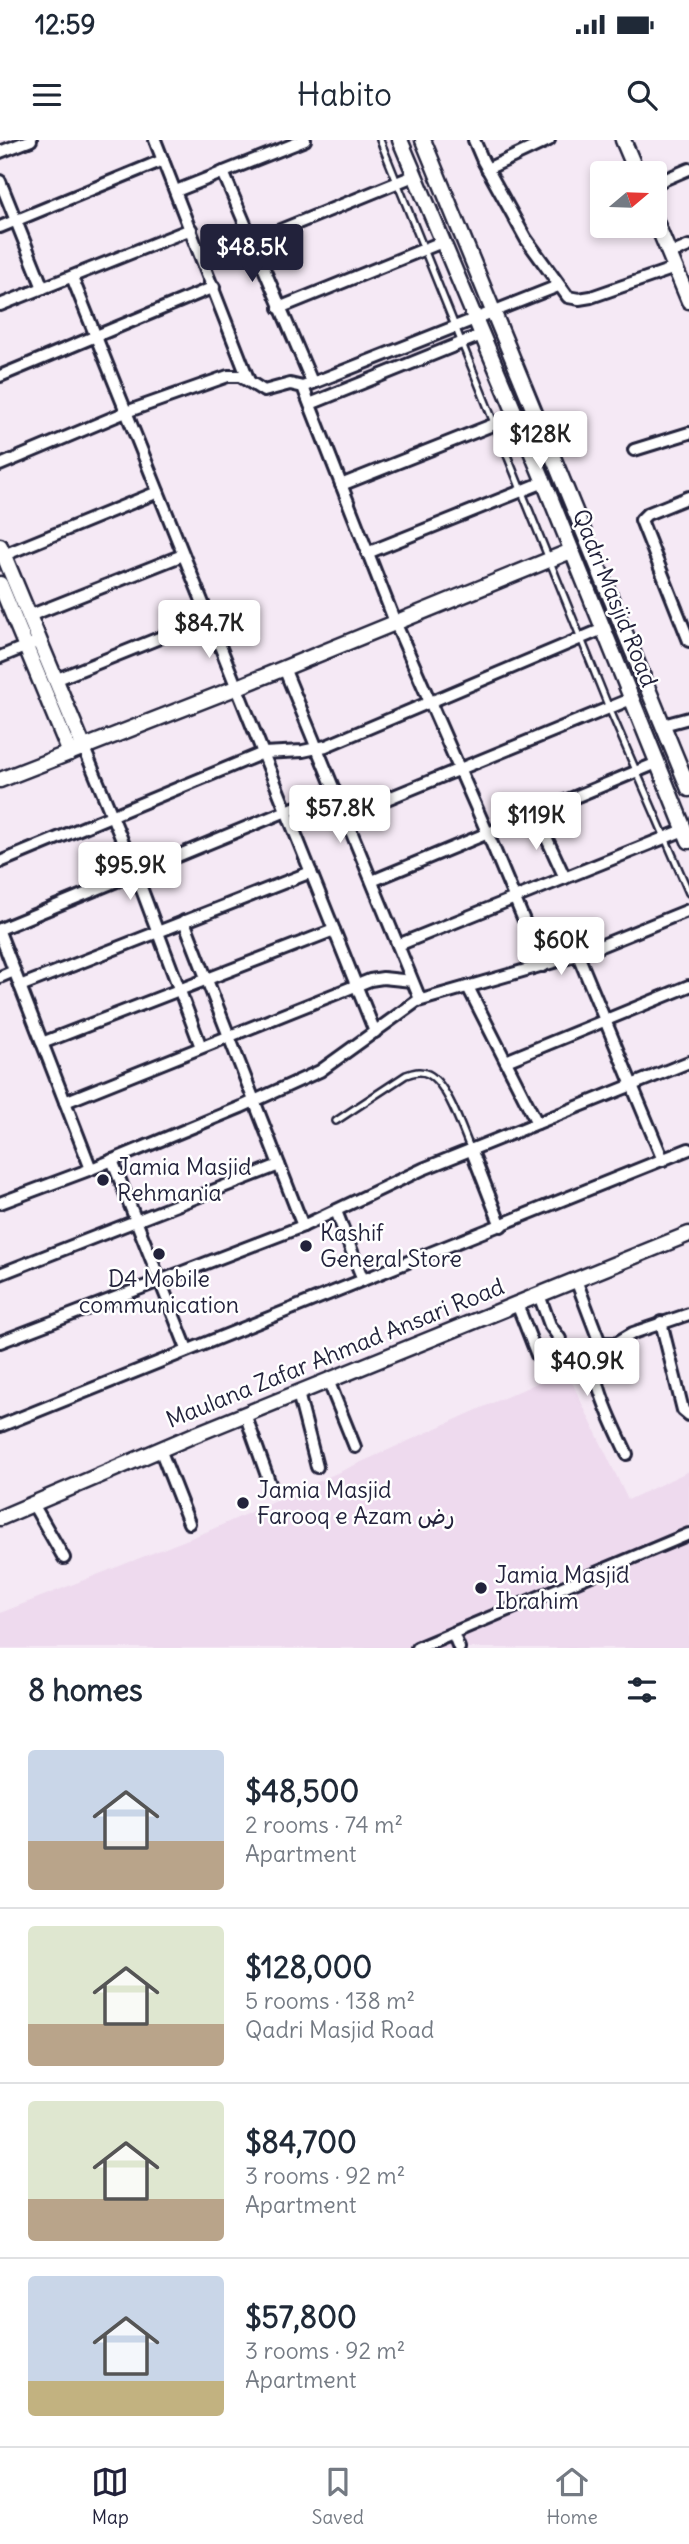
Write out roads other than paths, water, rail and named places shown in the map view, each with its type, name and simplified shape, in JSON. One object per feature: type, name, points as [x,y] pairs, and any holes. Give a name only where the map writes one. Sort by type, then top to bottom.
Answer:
[{"type":"street","points":[[0,152],[31,140]]},
{"type":"street","points":[[155,140],[249,381]]},
{"type":"street","points":[[176,191],[305,140]]},
{"type":"street","name":"Qadri Masjid Road","points":[[400,140],[544,482],[687,836]]},
{"type":"street","name":"Qadri Masjid Road","points":[[424,140],[689,789]]},
{"type":"street","points":[[474,140],[526,239],[558,286],[568,296],[579,299],[673,261],[689,246]]},
{"type":"street","points":[[487,169],[550,140]]},
{"type":"street","points":[[623,140],[632,161]]},
{"type":"street","points":[[0,227],[163,160]]},
{"type":"street","points":[[667,178],[689,169]]},
{"type":"street","points":[[223,172],[279,308],[307,385],[310,404],[395,622],[542,966]]},
{"type":"street","points":[[251,242],[416,175]]},
{"type":"street","points":[[0,181],[43,288]]},
{"type":"street","points":[[0,305],[191,229]]},
{"type":"street","points":[[663,238],[689,301]]},
{"type":"street","points":[[279,308],[442,242]]},
{"type":"street","points":[[72,276],[375,1032]]},
{"type":"street","points":[[0,465],[126,412],[228,376],[240,376],[264,391],[290,384],[307,385],[558,286]]},
{"type":"street","points":[[0,376],[214,287]]},
{"type":"street","points":[[310,404],[481,335]]},
{"type":"street","points":[[341,485],[515,415]]},
{"type":"street","points":[[634,450],[689,433]]},
{"type":"street","points":[[368,553],[544,482]]},
{"type":"street","points":[[158,492],[2,550],[29,616],[32,643],[77,751],[112,817],[136,874],[201,1047]]},
{"type":"street","points":[[689,497],[646,514],[641,520],[689,641]]},
{"type":"street","points":[[0,780],[238,687],[571,551]]},
{"type":"street","points":[[29,616],[183,555]]},
{"type":"street","points":[[0,584],[55,680],[77,751]]},
{"type":"street","points":[[55,680],[209,618]]},
{"type":"street","points":[[0,862],[263,753],[317,748],[603,629]]},
{"type":"street","points":[[0,657],[32,643]]},
{"type":"street","points":[[284,668],[420,999],[418,1001]]},
{"type":"street","points":[[345,816],[631,699]]},
{"type":"street","points":[[663,725],[689,718]]},
{"type":"street","points":[[372,881],[657,763]]},
{"type":"street","points":[[91,1169],[0,931],[335,790]]},
{"type":"street","points":[[535,813],[565,878]]},
{"type":"street","points":[[398,945],[665,838],[687,836]]},
{"type":"street","points":[[20,986],[311,872]]},
{"type":"street","points":[[0,1203],[91,1169],[320,1071],[418,1001],[578,955],[689,910]]},
{"type":"street","points":[[184,922],[303,1226]]},
{"type":"street","points":[[42,1043],[334,930]]},
{"type":"street","points":[[578,955],[663,1160]]},
{"type":"street","points":[[0,977],[14,971]]},
{"type":"street","points":[[65,1102],[356,986],[383,978],[412,981]]},
{"type":"street","points":[[506,1060],[689,986]]},
{"type":"street","points":[[468,987],[537,1123]]},
{"type":"street","points":[[0,1342],[303,1226],[422,1168],[689,1062]]},
{"type":"street","points":[[471,1149],[501,1226]]},
{"type":"street","points":[[1,1421],[501,1226],[689,1149]]},
{"type":"street","points":[[112,1160],[187,1349]]},
{"type":"street","points":[[0,1274],[279,1165]]},
{"type":"street","points":[[336,1211],[363,1280]]},
{"type":"street","name":"Maulana Zafar Ahmad Ansari Road","points":[[0,1518],[245,1414],[689,1234]]},
{"type":"street","points":[[576,1280],[600,1343]]},
{"type":"street","points":[[538,1295],[550,1325],[560,1339]]},
{"type":"street","points":[[517,1304],[537,1355]]},
{"type":"street","points":[[600,1343],[616,1343],[661,1322],[689,1314]]},
{"type":"street","points":[[661,1322],[684,1410],[689,1415]]},
{"type":"street","points":[[600,1343],[595,1350],[594,1368],[627,1454]]},
{"type":"street","points":[[328,1380],[355,1447]]},
{"type":"street","points":[[298,1393],[317,1468]]},
{"type":"street","points":[[245,1414],[271,1487]]},
{"type":"street","points":[[160,1450],[189,1523]]},
{"type":"street","points":[[33,1504],[64,1558]]},
{"type":"street","points":[[417,1648],[689,1534]]},
{"type":"street","points":[[453,1633],[459,1648]]},
{"type":"lane","points":[[380,140],[609,708],[689,893]]},
{"type":"lane","points":[[336,1121],[406,1075],[426,1073],[445,1094],[471,1149]]},
{"type":"place","name":"Jamia Masjid Rehmania","points":[[103,1180]]},
{"type":"place","name":"Kashif General Store","points":[[306,1246]]},
{"type":"place","name":"D4 Mobile communication","points":[[159,1254]]},
{"type":"place","name":"Jamia Masjid Farooq e Azam رض","points":[[243,1503]]},
{"type":"place","name":"Jamia Masjid Ibrahim","points":[[481,1588]]}]
